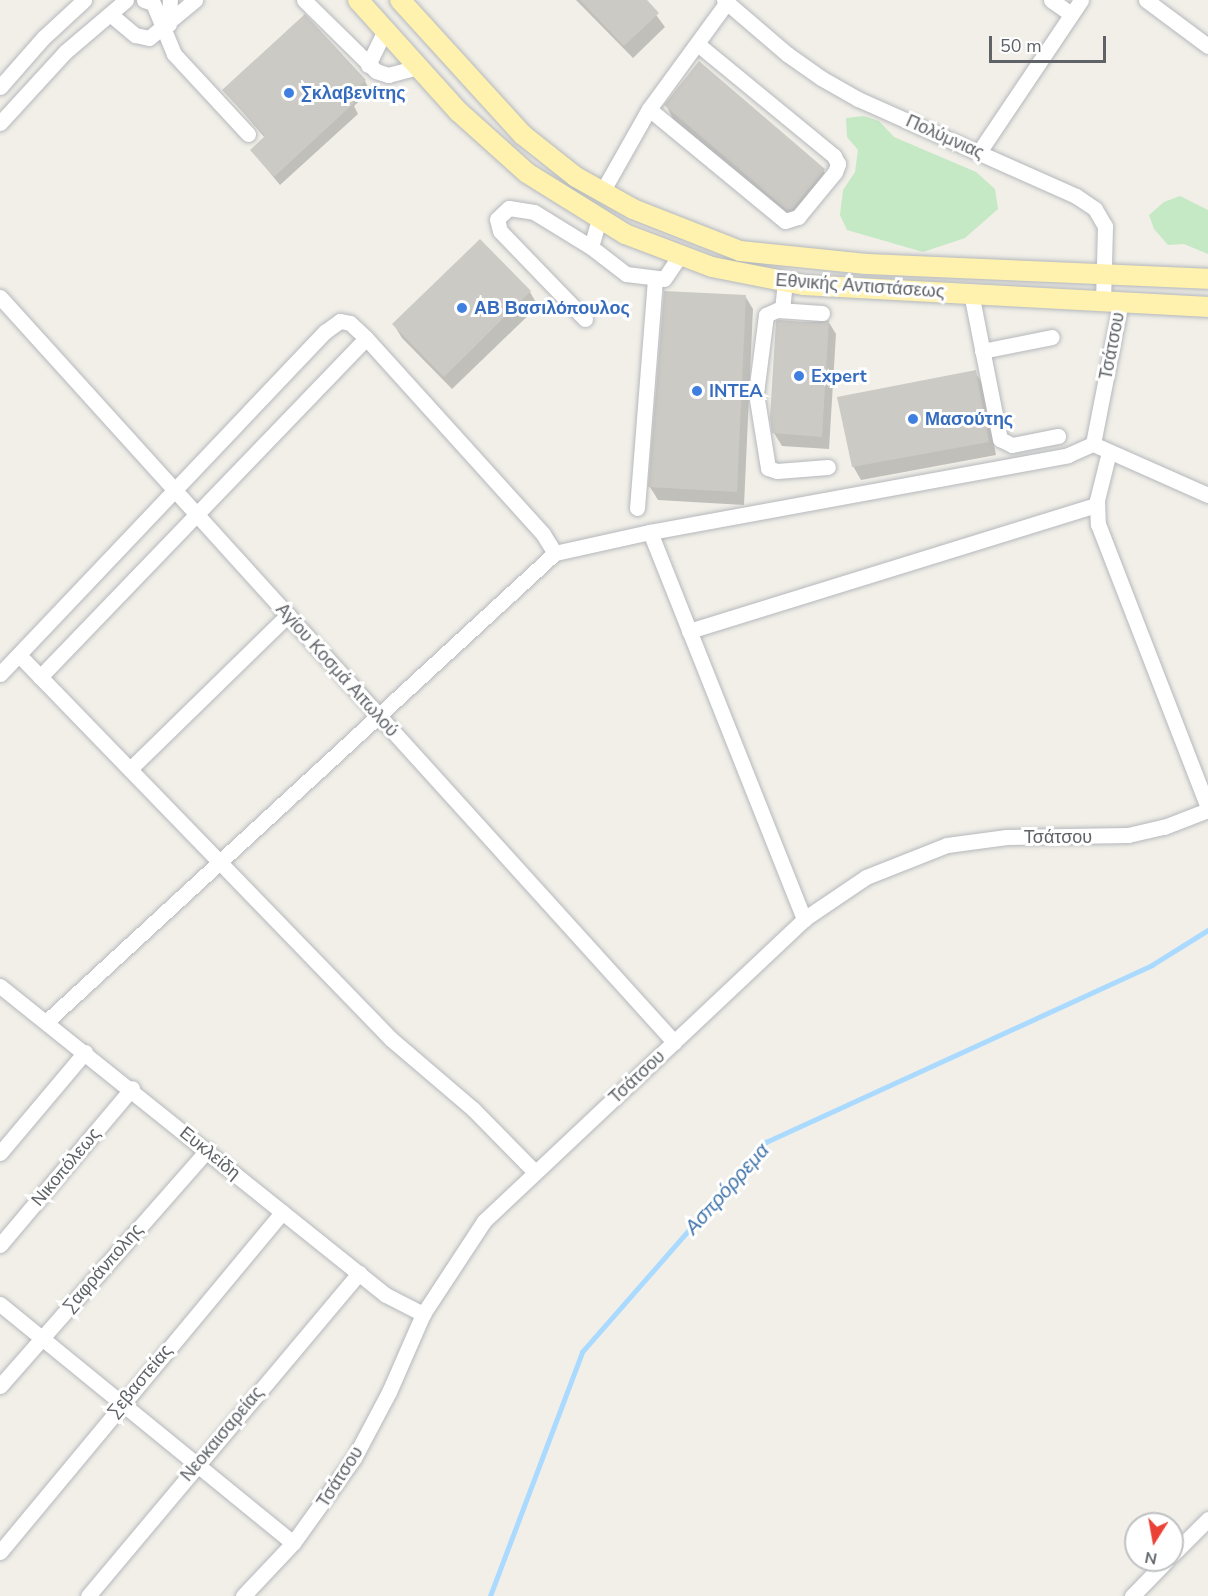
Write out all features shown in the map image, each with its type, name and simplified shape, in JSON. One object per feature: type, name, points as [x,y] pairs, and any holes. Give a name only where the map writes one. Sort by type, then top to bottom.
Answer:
[{"type":"main road","name":"Εθνικής Αντιστάσεως","points":[[358,0],[459,112],[527,173],[599,219],[712,267],[785,282],[1208,307]]},
{"type":"main road","name":"Εθνικής Αντιστάσεως","points":[[400,0],[523,135],[576,177],[687,233],[740,251],[866,264],[1208,279]]},
{"type":"street","points":[[0,87],[43,38],[84,0]]},
{"type":"street","points":[[0,123],[65,52],[126,0]]},
{"type":"street","points":[[144,0],[153,3],[166,26],[174,54],[248,134]]},
{"type":"street","points":[[166,26],[170,0]]},
{"type":"street","points":[[110,14],[139,38],[152,38],[195,0]]},
{"type":"street","points":[[304,0],[368,65],[388,75],[418,67]]},
{"type":"street","points":[[1051,0],[1071,14]]},
{"type":"street","points":[[979,152],[1081,0]]},
{"type":"street","points":[[1146,0],[1208,46]]},
{"type":"street","points":[[602,192],[649,109],[699,45],[725,1]]},
{"type":"street","name":"Πολύμνιας","points":[[725,1],[787,54],[821,78],[858,99],[979,152],[1095,209],[1105,226],[1104,274],[1112,300]]},
{"type":"street","points":[[368,65],[385,30]]},
{"type":"street","points":[[649,109],[785,221],[798,217],[835,172],[838,164],[834,156],[699,45]]},
{"type":"street","points":[[585,319],[500,231],[497,219],[509,208],[534,212],[591,247],[626,274],[655,280],[667,277],[680,255]]},
{"type":"street","points":[[591,247],[599,219]]},
{"type":"street","points":[[637,508],[655,280]]},
{"type":"street","points":[[782,310],[785,282]]},
{"type":"street","points":[[971,293],[1000,439],[1012,445],[1058,436]]},
{"type":"street","name":"Αγίου Κοσμά Αιτωλού","points":[[0,297],[674,1042]]},
{"type":"street","name":"Τσάτσου","points":[[1093,444],[1112,300]]},
{"type":"street","points":[[822,313],[782,310],[769,312],[764,319],[756,393],[765,464],[777,471],[828,467]]},
{"type":"street","points":[[0,674],[335,323],[350,323],[366,338],[543,534],[555,553]]},
{"type":"street","points":[[982,351],[1052,337]]},
{"type":"street","points":[[40,677],[366,338]]},
{"type":"street","points":[[46,1022],[377,714],[555,553],[650,532],[1068,455],[1093,444],[1208,495]]},
{"type":"street","points":[[1109,452],[1097,505],[1103,538],[1208,809]]},
{"type":"street","points":[[689,631],[1097,505]]},
{"type":"street","points":[[650,532],[804,919]]},
{"type":"street","points":[[130,769],[288,615]]},
{"type":"street","points":[[19,655],[392,1039],[473,1109],[535,1172]]},
{"type":"street","name":"Τσάτσου","points":[[243,1596],[293,1543],[354,1458],[389,1392],[423,1314],[484,1221],[804,919],[866,877],[947,845],[1006,837],[1128,835],[1164,827],[1208,809]]},
{"type":"street","name":"Ευκλείδη","points":[[0,986],[132,1088],[359,1273],[403,1306],[423,1314]]},
{"type":"street","points":[[0,1153],[85,1052]]},
{"type":"street","name":"Νικοπόλεως","points":[[0,1245],[132,1088]]},
{"type":"street","name":"Σαφράνπολης","points":[[0,1386],[207,1150]]},
{"type":"street","name":"Σεβαστείας","points":[[0,1552],[120,1403],[282,1212]]},
{"type":"street","name":"Νεοκαισαρείας","points":[[88,1596],[196,1464],[359,1273]]},
{"type":"street","points":[[0,1304],[293,1543]]},
{"type":"street","points":[[1184,1543],[1208,1519]]},
{"type":"street","points":[[1132,1596],[1155,1572]]},
{"type":"green space","points":[[864,116],[879,121],[894,137],[976,172],[995,189],[998,209],[965,238],[923,252],[847,230],[840,215],[843,190],[855,172],[858,150],[847,137],[846,118]]},
{"type":"green space","points":[[1180,196],[1208,210],[1208,254],[1184,244],[1168,245],[1154,229],[1149,215],[1164,202]]},
{"type":"building","points":[[580,0],[647,0],[659,13],[624,46]]},
{"type":"building","name":"Σκλαβενίτης","points":[[305,14],[366,80],[348,97],[354,103],[274,177],[250,150],[265,136],[222,90]]},
{"type":"building","points":[[699,61],[825,169],[792,209],[787,210],[664,105]]},
{"type":"building","name":"ΑΒ Βασιλόπουλος","points":[[480,239],[531,291],[444,377],[392,324]]},
{"type":"building","name":"INTEA","points":[[664,291],[746,295],[737,492],[648,487]]},
{"type":"building","name":"Expert","points":[[829,320],[822,437],[772,433],[770,417],[776,321],[821,323]]},
{"type":"building","name":"Μασούτης","points":[[976,370],[989,442],[852,467],[837,397]]},
{"type":"waterway","name":"Ασπρόρρεμα","points":[[490,1596],[582,1352],[766,1142],[1152,965],[1208,930]]},
{"type":"place","name":"Σκλαβενίτης","points":[[289,93]]},
{"type":"place","name":"ΑΒ Βασιλόπουλος","points":[[462,308]]},
{"type":"place","name":"Expert","points":[[799,376]]},
{"type":"place","name":"INTEA","points":[[697,391]]},
{"type":"place","name":"Μασούτης","points":[[913,419]]}]
